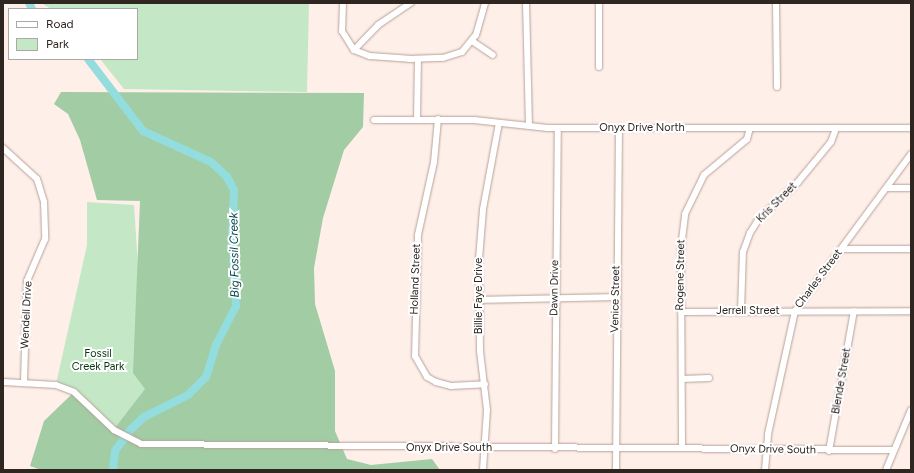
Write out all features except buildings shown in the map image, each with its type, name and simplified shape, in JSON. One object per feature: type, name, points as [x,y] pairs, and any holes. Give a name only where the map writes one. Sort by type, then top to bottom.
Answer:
[{"type":"street","points":[[343,3],[342,31],[354,50],[370,56],[418,59],[449,57],[462,52],[472,41],[482,20],[485,3]]},
{"type":"street","points":[[354,50],[378,25],[411,3]]},
{"type":"street","points":[[526,3],[529,126]]},
{"type":"street","points":[[599,3],[599,67]]},
{"type":"street","points":[[776,3],[776,87]]},
{"type":"street","points":[[472,41],[493,56]]},
{"type":"street","points":[[417,120],[418,59]]},
{"type":"street","name":"Onyx Drive North","points":[[374,120],[438,119],[558,128],[911,128]]},
{"type":"street","name":"Holland Street","points":[[438,119],[434,162],[418,235],[416,356],[427,377],[436,382],[451,386],[485,384]]},
{"type":"street","name":"Billie Faye Drive","points":[[483,470],[483,448],[487,410],[478,300],[483,209],[499,123]]},
{"type":"street","name":"Dawn Drive","points":[[555,449],[555,296],[558,128]]},
{"type":"street","name":"Venice Street","points":[[616,470],[616,297],[619,128]]},
{"type":"street","name":"Rogene Street","points":[[682,448],[682,234],[689,204],[704,175],[743,143],[750,128]]},
{"type":"street","name":"Kris Street","points":[[741,311],[743,252],[750,233],[758,220],[798,182],[831,142],[836,128]]},
{"type":"street","name":"Wendell Drive","points":[[3,148],[37,179],[44,202],[45,239],[27,281],[24,383]]},
{"type":"street","name":"Charles Street","points":[[765,470],[765,449],[795,311],[911,154]]},
{"type":"street","points":[[887,188],[911,188]]},
{"type":"street","points":[[842,249],[911,249]]},
{"type":"street","points":[[478,300],[555,296],[616,297]]},
{"type":"street","name":"Blende Street","points":[[830,451],[854,311]]},
{"type":"street","name":"Jerrell Street","points":[[681,312],[911,311]]},
{"type":"street","points":[[682,379],[709,378]]},
{"type":"street","name":"Onyx Drive South","points":[[3,382],[56,385],[74,392],[114,430],[141,444],[555,449],[616,447],[830,451],[893,450]]},
{"type":"street","points":[[886,470],[893,450],[911,410]]},
{"type":"green space","points":[[41,3],[309,3],[307,92],[124,89],[101,60],[138,60],[138,8],[49,8]]},
{"type":"green space","points":[[61,92],[364,93],[363,127],[344,150],[323,218],[314,268],[315,304],[335,371],[335,431],[347,459],[371,465],[432,459],[440,470],[41,470],[30,466],[44,421],[74,392],[114,429],[145,389],[133,373],[140,201],[97,200],[80,140],[68,114],[54,104]]},
{"type":"green space","name":"Fossil Creek Park","points":[[87,202],[134,205],[146,389],[114,429],[95,409],[56,384],[87,245]]},
{"type":"waterway","name":"Big Fossil Creek","points":[[29,3],[32,8]]},
{"type":"waterway","name":"Big Fossil Creek","points":[[89,60],[143,131],[211,162],[227,177],[234,190],[232,236],[236,306],[216,345],[206,377],[188,395],[144,417],[131,429],[115,451],[113,470]]}]
